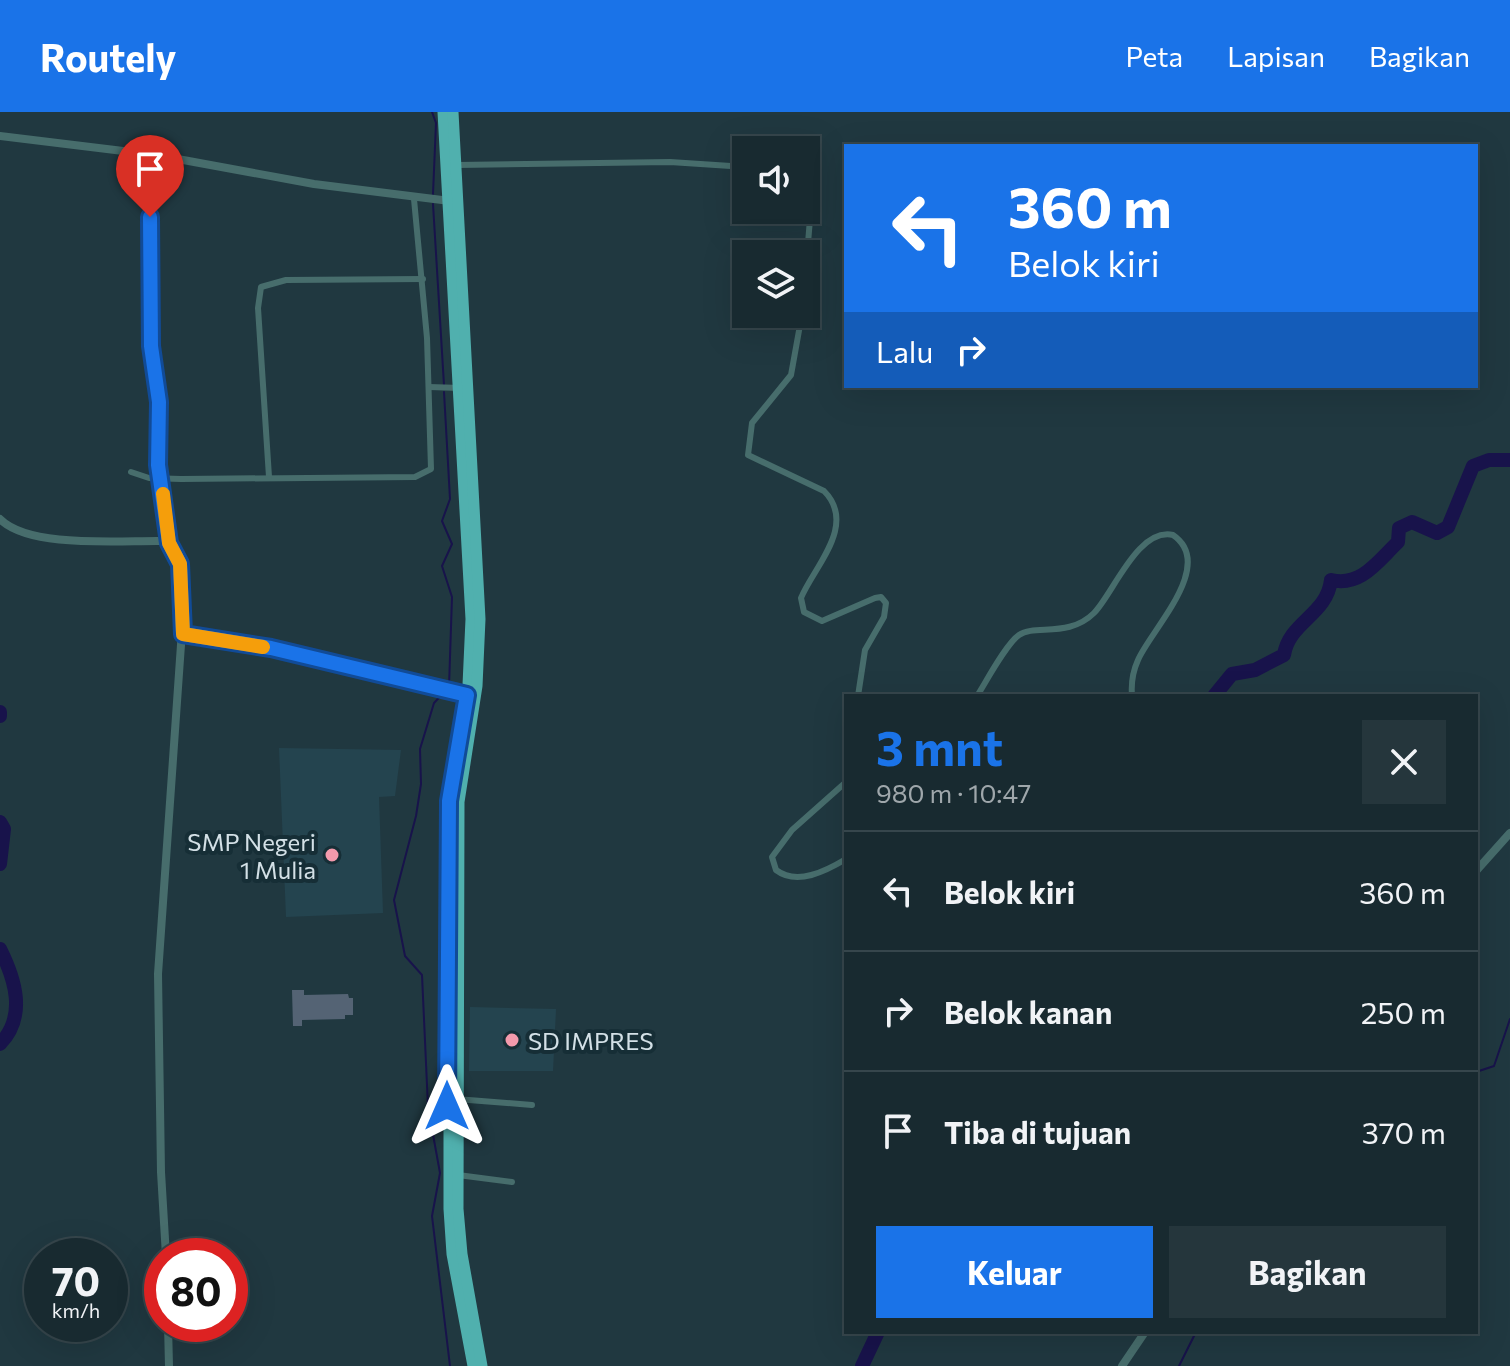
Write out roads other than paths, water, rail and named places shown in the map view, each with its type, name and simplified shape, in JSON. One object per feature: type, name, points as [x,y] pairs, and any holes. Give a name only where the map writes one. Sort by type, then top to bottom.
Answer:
[{"type":"highway","points":[[443,112],[451,201],[460,388],[480,619],[466,694],[459,802],[451,1076],[456,1252],[473,1366]]},
{"type":"highway","points":[[451,201],[457,165],[453,112]]},
{"type":"highway","points":[[451,1076],[456,1099],[456,1252],[482,1366]]},
{"type":"street","points":[[0,136],[156,155],[419,200],[451,201]]},
{"type":"street","points":[[156,155],[150,265],[160,478],[169,543],[180,564],[183,634],[158,974],[165,1238]]},
{"type":"street","points":[[457,165],[670,162],[732,166]]},
{"type":"street","points":[[131,472],[160,478],[424,475],[432,466],[419,200]]},
{"type":"street","points":[[269,477],[258,308],[261,287],[286,280],[423,279]]},
{"type":"street","points":[[799,328],[791,375],[752,423],[748,455],[824,491],[832,501],[834,536],[801,598],[804,612],[822,621],[875,598],[881,597],[886,603],[884,617],[865,650],[858,694]]},
{"type":"street","points":[[429,387],[460,388]]},
{"type":"street","points":[[0,519],[15,530],[36,536],[169,543]]},
{"type":"street","points":[[978,694],[1016,637],[1028,631],[1054,631],[1087,618],[1145,545],[1161,534],[1173,535],[1184,544],[1186,554],[1181,588],[1172,610],[1136,662],[1132,694]]},
{"type":"street","points":[[183,634],[271,648],[466,694]]},
{"type":"street","points":[[844,784],[792,830],[772,857],[776,870],[790,877],[812,874],[844,860]]},
{"type":"street","points":[[1478,869],[1510,833]]},
{"type":"street","points":[[456,1099],[532,1105]]},
{"type":"street","points":[[458,1175],[512,1182]]},
{"type":"street","points":[[1122,1366],[1144,1334]]},
{"type":"street","points":[[168,1342],[169,1366]]},
{"type":"waterway","points":[[432,112],[436,123],[433,194]]},
{"type":"waterway","points":[[433,204],[444,385]]},
{"type":"waterway","points":[[444,392],[450,499],[442,521],[452,544],[442,566],[452,597],[449,687],[434,703],[420,749],[421,784],[416,816],[394,900],[405,956],[422,975],[428,1107],[440,1173],[432,1216],[450,1366]]},
{"type":"waterway","points":[[1216,694],[1232,674],[1255,670],[1284,655],[1293,634],[1323,602],[1331,580],[1351,580],[1368,571],[1398,542],[1399,528],[1412,522],[1437,533],[1448,527],[1473,466],[1489,460],[1510,460]]},
{"type":"waterway","points":[[0,822],[4,829],[0,864]]},
{"type":"waterway","points":[[0,949],[16,997],[14,1022],[0,1044]]},
{"type":"waterway","points":[[1478,1071],[1494,1066],[1510,1019]]},
{"type":"waterway","points":[[862,1366],[877,1334]]},
{"type":"waterway","points":[[1179,1366],[1195,1334]]},
{"type":"place","name":"SMP Negeri 1 Mulia","points":[[332,855]]},
{"type":"place","name":"SD IMPRES","points":[[512,1040]]}]
